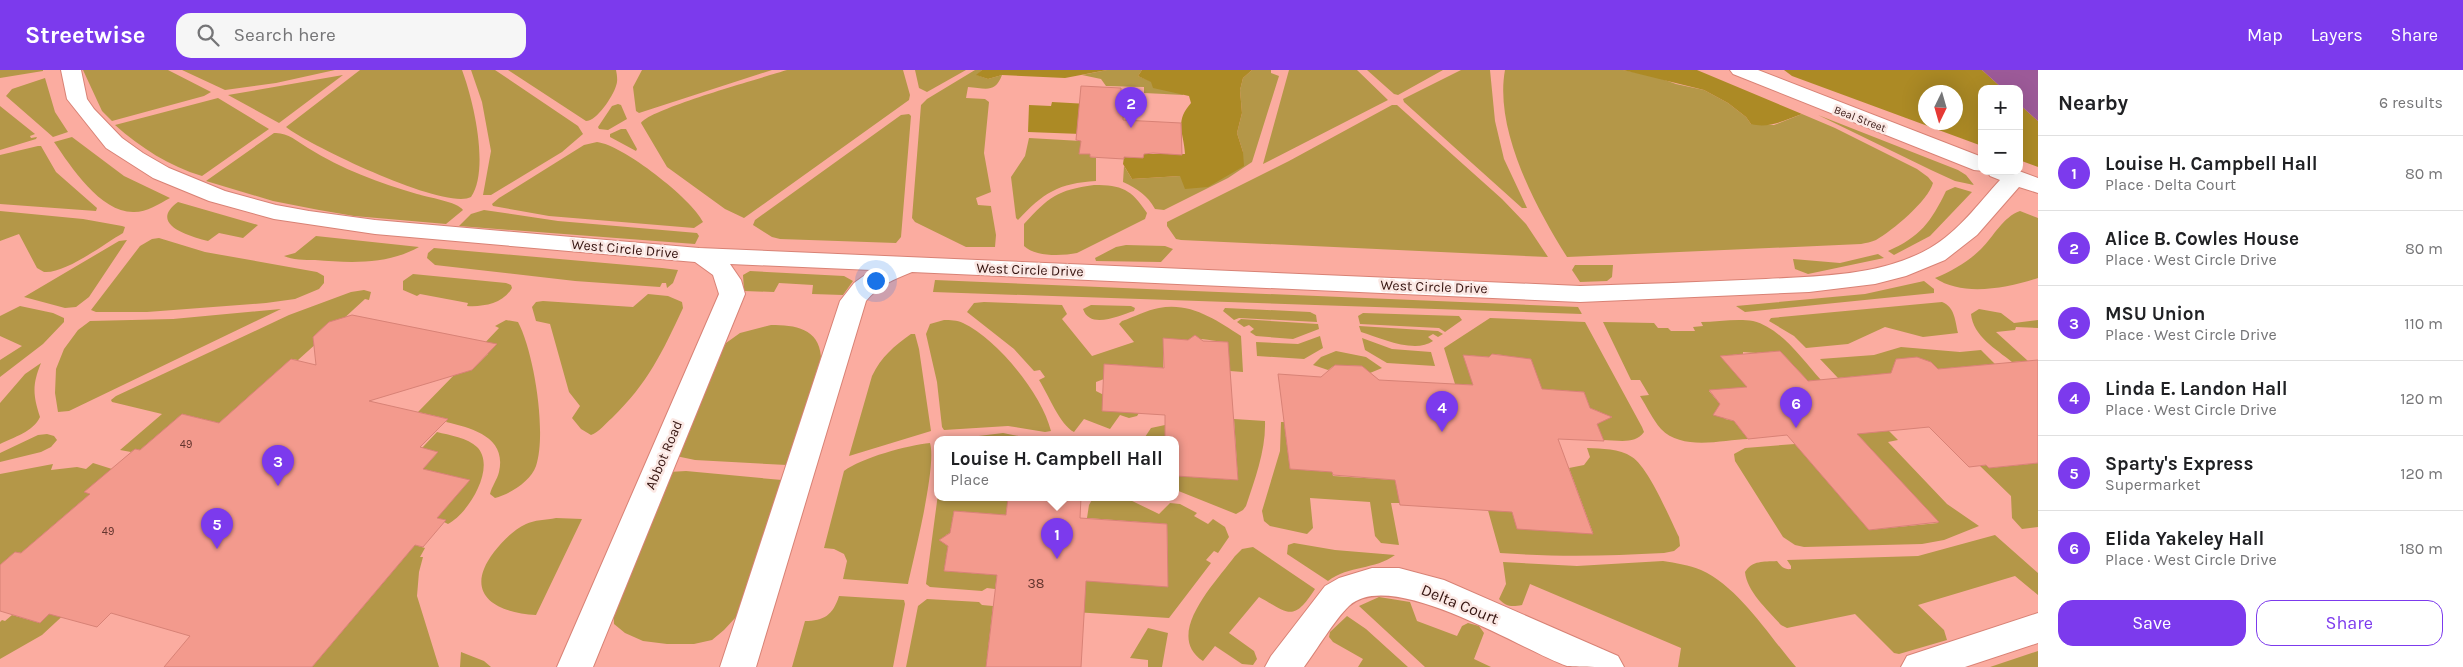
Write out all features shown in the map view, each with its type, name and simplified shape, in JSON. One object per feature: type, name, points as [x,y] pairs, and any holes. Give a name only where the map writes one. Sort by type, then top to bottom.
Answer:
[{"type":"street","name":"West Circle Drive","points":[[71,70],[77,99],[86,113],[114,143],[161,173],[217,196],[274,212],[375,227],[699,255],[909,266],[1580,294],[1700,291],[1820,284],[1908,267],[1937,255],[1958,239],[2005,175]]},
{"type":"street","name":"Beal Street","points":[[1740,70],[1978,163]]},
{"type":"street","points":[[2009,175],[2038,186]]},
{"type":"street","name":"Abbot Road","points":[[575,667],[732,294],[731,285],[721,268],[710,259],[699,255]]},
{"type":"street","points":[[738,667],[853,301],[859,292],[880,276],[909,266]]},
{"type":"street","name":"Delta Court","points":[[1283,667],[1337,596],[1351,588],[1372,582],[1399,582],[1432,590],[1606,667]]},
{"type":"street","points":[[1918,667],[2038,628]]},
{"type":"shaded area","points":[[0,70],[2038,70],[2038,667],[0,667]]},
{"type":"shaded area","points":[[0,70],[43,70],[43,71],[0,78]]},
{"type":"shaded area","points":[[83,70],[168,70],[211,92],[204,96],[112,121],[102,111]]},
{"type":"shaded area","points":[[182,70],[335,70],[276,83],[225,90]]},
{"type":"shaded area","points":[[360,70],[462,70],[471,98],[478,134],[479,169],[477,185],[471,197],[457,199],[435,195],[408,186],[348,161],[286,127]]},
{"type":"shaded area","points":[[471,70],[495,70],[578,126],[583,134],[562,152],[491,195],[483,195],[491,151],[482,102]]},
{"type":"shaded area","points":[[508,70],[616,70],[617,82],[612,96],[600,113],[586,121]]},
{"type":"shaded area","points":[[642,70],[772,70],[639,113],[636,111],[633,87]]},
{"type":"shaded area","points":[[787,70],[903,70],[910,95],[909,100],[744,218],[725,209],[667,167],[641,123],[649,117],[685,102]]},
{"type":"shaded area","points":[[915,70],[966,70],[927,92],[919,88]]},
{"type":"shaded area","points":[[975,70],[982,70],[977,75],[988,79],[1002,75],[993,87],[984,89],[968,87],[966,98],[985,99],[989,102],[984,153],[991,192],[976,198],[978,205],[991,206],[996,235],[995,247],[966,247],[915,222],[912,218],[921,105],[927,99]]},
{"type":"shaded area","points":[[982,70],[1107,70],[1065,78],[1002,75],[988,79],[976,75]]},
{"type":"shaded area","points":[[1107,70],[1142,70],[1138,76],[1185,95],[1144,93],[1144,87],[1106,86],[1101,79],[1082,75]]},
{"type":"shaded area","points":[[1142,70],[1252,70],[1243,78],[1240,90],[1242,113],[1237,133],[1243,152],[1244,166],[1208,187],[1185,189],[1180,176],[1132,179],[1123,164],[1124,157],[1143,158],[1144,154],[1185,154],[1181,122],[1191,103],[1189,96],[1153,88],[1151,82],[1138,76]]},
{"type":"shaded area","points":[[1252,70],[1271,70],[1271,73],[1279,76],[1252,162],[1228,178],[1164,210],[1155,209],[1142,193],[1123,182],[1124,166],[1132,179],[1180,176],[1243,152],[1237,133],[1242,113],[1240,90],[1243,78]]},
{"type":"shaded area","points":[[1289,70],[1357,70],[1388,100],[1263,164]]},
{"type":"shaded area","points":[[1367,70],[1443,70],[1398,95],[1394,94]]},
{"type":"shaded area","points":[[1461,70],[1490,70],[1495,121],[1504,159],[1527,208],[1522,208],[1404,102],[1403,99]]},
{"type":"shaded area","points":[[1505,70],[1623,70],[1654,76],[1676,84],[1704,90],[1728,103],[1746,117],[1751,124],[1774,125],[1802,114],[1835,128],[1917,169],[1933,183],[1917,207],[1891,230],[1871,242],[1861,244],[1567,257],[1543,216],[1520,168],[1506,118],[1503,93]]},
{"type":"shaded area","points":[[1623,70],[1697,70],[1802,114],[1771,125],[1751,124],[1746,117],[1728,103],[1704,90]]},
{"type":"shaded area","points":[[1784,70],[1982,70],[1999,85],[1978,85],[1978,145],[1939,130],[1963,130],[1963,85],[1918,85],[1918,122],[1792,76]]},
{"type":"shaded area","points":[[1982,70],[2038,70],[2038,121],[2023,108],[2023,85],[1999,85]]},
{"type":"shaded area","points":[[343,75],[279,123],[228,95]]},
{"type":"shaded area","points":[[45,78],[55,112],[68,132],[53,137],[6,96],[12,89]]},
{"type":"shaded area","points":[[218,98],[269,129],[202,176],[178,167],[156,155],[115,125]]},
{"type":"shaded area","points":[[1052,102],[1088,104],[1081,134],[1028,132],[1029,105],[1051,106]]},
{"type":"shaded area","points":[[621,105],[627,119],[608,130],[599,129],[598,127],[612,106]]},
{"type":"shaded area","points":[[1392,105],[1397,105],[1502,199],[1526,224],[1548,257],[1181,240],[1176,239],[1167,226],[1167,222],[1289,161]]},
{"type":"shaded area","points":[[0,106],[35,134],[30,136],[31,138],[37,137],[36,139],[0,150]]},
{"type":"shaded area","points":[[2023,108],[2038,121],[2038,167],[2023,161]]},
{"type":"shaded area","points":[[909,114],[911,116],[901,237],[896,243],[780,239],[772,237],[753,225],[755,220],[901,115]]},
{"type":"shaded area","points":[[1818,115],[1958,170],[1966,175],[1974,185],[1955,181]]},
{"type":"shaded area","points":[[626,129],[637,149],[636,151],[610,137],[610,134]]},
{"type":"shaded area","points":[[274,133],[288,135],[321,156],[361,175],[403,190],[449,202],[463,210],[446,224],[354,216],[273,201],[206,181]]},
{"type":"shaded area","points":[[72,137],[124,176],[170,198],[139,212],[122,210],[110,205],[88,187],[54,142]]},
{"type":"shaded area","points":[[1029,138],[1081,141],[1080,153],[1090,154],[1090,157],[1096,158],[1096,181],[1072,184],[1052,191],[1018,220],[1016,218],[1011,177],[1025,156]]},
{"type":"shaded area","points":[[597,142],[609,145],[656,175],[685,200],[703,222],[694,228],[549,216],[493,206],[492,204],[499,198],[584,145]]},
{"type":"shaded area","points":[[41,146],[56,172],[97,208],[96,211],[0,204],[0,155]]},
{"type":"shaded area","points":[[1094,185],[1112,186],[1131,194],[1147,213],[1145,219],[1077,253],[1064,255],[1042,254],[1029,250],[1024,246],[1024,224],[1040,207],[1062,192]]},
{"type":"shaded area","points":[[1955,187],[1972,192],[1930,236],[1894,255],[1888,251],[1916,234],[1929,220],[1946,191]]},
{"type":"shaded area","points":[[178,202],[258,225],[243,238],[219,233],[208,241],[200,239],[174,228],[169,223],[167,217],[170,210]]},
{"type":"shaded area","points":[[484,210],[558,221],[697,233],[699,236],[695,244],[459,226],[471,214]]},
{"type":"shaded area","points":[[0,211],[83,219],[125,227],[123,233],[84,257],[63,268],[44,272],[37,268],[19,234],[0,241]]},
{"type":"shaded area","points":[[2020,211],[2038,218],[2038,278],[2013,285],[1972,289],[1946,284],[1935,278],[1971,258],[1986,244],[2004,222]]},
{"type":"shaded area","points":[[316,236],[419,247],[394,257],[355,262],[303,260],[284,256],[295,253]]},
{"type":"shaded area","points":[[159,238],[205,252],[317,272],[324,276],[324,283],[319,289],[295,299],[266,303],[147,312],[96,312],[91,310],[140,246],[152,239]]},
{"type":"shaded area","points":[[127,240],[89,297],[76,307],[65,308],[24,297],[119,241]]},
{"type":"shaded area","points":[[1126,245],[1165,246],[1173,249],[1161,262],[1096,261],[1095,258],[1116,247]]},
{"type":"shaded area","points":[[434,248],[678,270],[673,283],[667,288],[666,283],[662,283],[660,287],[575,281],[435,265],[427,258],[428,253]]},
{"type":"shaded area","points":[[1878,254],[1884,258],[1808,274],[1795,269],[1793,259],[1840,263]]},
{"type":"shaded area","points":[[1575,265],[1613,265],[1612,277],[1607,281],[1580,282],[1572,270]]},
{"type":"shaded area","points":[[750,271],[844,276],[853,281],[843,295],[812,294],[813,285],[779,283],[774,292],[744,291],[743,275]]},
{"type":"shaded area","points":[[413,274],[506,283],[511,285],[512,288],[498,301],[480,306],[467,306],[468,303],[420,294],[417,296],[403,290],[403,281]]},
{"type":"shaded area","points":[[935,280],[1578,307],[1582,314],[933,292]]},
{"type":"shaded area","points":[[1924,281],[1934,289],[1934,293],[1745,312],[1736,306],[1865,294]]},
{"type":"shaded area","points":[[364,290],[371,292],[369,300],[365,299],[341,321],[329,322],[313,337],[313,341],[318,342],[298,360],[291,359],[219,423],[182,414],[140,450],[135,449],[131,452],[120,450],[162,414],[112,402],[111,400],[116,396],[289,315],[351,292]]},
{"type":"shaded area","points":[[648,294],[668,296],[682,302],[683,308],[661,353],[645,380],[625,405],[599,430],[591,435],[581,429],[572,418],[580,406],[569,392],[550,324],[536,321],[532,307],[536,302],[543,301],[633,307]]},
{"type":"shaded area","points":[[1942,302],[1950,307],[1958,333],[1923,337],[1885,327],[1848,344],[1806,348],[1794,336],[1769,321],[1771,318]]},
{"type":"shaded area","points":[[974,303],[1062,305],[1067,314],[1062,319],[1092,356],[1134,342],[1119,324],[1122,321],[1159,308],[1171,307],[1192,310],[1213,319],[1241,336],[1243,372],[1230,371],[1227,342],[1163,339],[1163,368],[1104,364],[1104,379],[1096,382],[1096,391],[1139,413],[1137,416],[1129,418],[1120,415],[1110,429],[1084,419],[1074,432],[1064,423],[1039,380],[1045,377],[1040,370],[1034,371],[1014,349],[967,312]]},
{"type":"shaded area","points":[[1091,305],[1131,306],[1135,308],[1134,311],[1099,320],[1092,319],[1083,309]]},
{"type":"shaded area","points":[[20,306],[53,313],[64,318],[64,322],[43,344],[0,377],[0,360],[22,346],[0,336],[0,316]]},
{"type":"shaded area","points":[[1225,308],[1310,312],[1316,315],[1317,322],[1239,318],[1234,320],[1223,311]]},
{"type":"shaded area","points":[[281,309],[69,411],[58,412],[55,393],[56,369],[64,349],[78,330],[90,321],[173,319]]},
{"type":"shaded area","points":[[1979,309],[2001,313],[2014,323],[2038,320],[2038,328],[2016,327],[2015,330],[1996,332],[2028,361],[2012,362],[1986,341],[1976,329],[1971,314]]},
{"type":"shaded area","points":[[1363,313],[1459,316],[1462,320],[1445,332],[1439,328],[1360,324],[1358,316]]},
{"type":"shaded area","points":[[1490,318],[1585,322],[1644,432],[1636,439],[1631,440],[1603,440],[1597,424],[1603,421],[1600,412],[1590,408],[1584,392],[1542,389],[1502,355],[1492,354],[1489,357],[1464,355],[1473,385],[1455,384],[1444,348]]},
{"type":"shaded area","points":[[1241,319],[1318,324],[1319,329],[1293,339],[1256,336],[1250,332],[1254,329],[1249,325],[1244,327],[1237,322]]},
{"type":"shaded area","points":[[506,320],[518,322],[524,335],[534,372],[539,414],[539,452],[536,466],[530,477],[513,490],[495,498],[490,494],[499,472],[500,460],[498,450],[493,442],[476,431],[446,422],[448,419],[418,412],[457,372],[470,370],[488,354],[480,348],[499,328],[495,326]]},
{"type":"shaded area","points":[[944,320],[963,323],[990,341],[1003,354],[1028,385],[1038,401],[1051,431],[1045,432],[1008,426],[944,430],[942,427],[937,382],[926,334],[930,324]]},
{"type":"shaded area","points":[[1753,321],[1773,330],[1782,337],[1821,380],[1808,381],[1780,351],[1743,352],[1743,354],[1721,356],[1747,387],[1709,391],[1720,404],[1717,410],[1725,419],[1734,421],[1748,439],[1703,443],[1680,440],[1670,436],[1655,422],[1640,396],[1649,395],[1640,380],[1631,380],[1603,322],[1654,323],[1658,328],[1668,328],[1671,331],[1695,331],[1693,327],[1703,326],[1701,322]]},
{"type":"shaded area","points":[[771,325],[797,327],[811,334],[816,340],[821,357],[787,465],[695,460],[676,456],[717,359],[726,343],[740,333]]},
{"type":"shaded area","points":[[1359,326],[1438,331],[1443,334],[1438,337],[1433,334],[1428,337],[1433,341],[1426,345],[1417,346],[1387,341],[1361,332]]},
{"type":"shaded area","points":[[911,334],[915,334],[919,349],[931,431],[849,456],[872,376],[889,352]]},
{"type":"shaded area","points":[[1320,336],[1323,348],[1304,359],[1257,356],[1256,342],[1298,344]]},
{"type":"shaded area","points":[[1362,338],[1392,349],[1431,352],[1435,366],[1387,363],[1365,350]]},
{"type":"shaded area","points":[[1901,347],[1960,352],[1981,350],[1995,364],[1838,378],[1820,359],[1874,355]]},
{"type":"shaded area","points":[[1336,351],[1366,357],[1382,368],[1370,373],[1362,366],[1335,365],[1328,370],[1313,365],[1321,357]]},
{"type":"shaded area","points":[[41,363],[34,390],[40,417],[33,427],[0,444],[0,403],[25,374]]},
{"type":"shaded area","points":[[1234,419],[1265,421],[1262,454],[1246,506],[1243,510],[1236,514],[1179,491],[1179,476],[1238,480]]},
{"type":"shaded area","points":[[1281,422],[1284,422],[1290,469],[1332,472],[1333,476],[1395,480],[1400,503],[1391,503],[1399,545],[1381,543],[1375,536],[1370,502],[1310,498],[1313,528],[1307,534],[1270,526],[1264,521],[1262,511],[1280,451]]},
{"type":"shaded area","points":[[1881,423],[1898,440],[1888,442],[1947,504],[1979,526],[1944,540],[1922,544],[1804,547],[1795,545],[1783,537],[1735,461],[1734,454],[1745,448],[1795,444],[1869,530],[1938,523],[1850,426]]},
{"type":"shaded area","points":[[1165,425],[1165,436],[1146,436],[1151,428]]},
{"type":"shaded area","points":[[437,432],[469,441],[477,447],[482,456],[484,466],[478,489],[471,501],[456,519],[448,524],[444,522],[445,520],[437,518],[469,480],[423,469],[438,452],[422,448]]},
{"type":"shaded area","points":[[1003,433],[1018,436],[979,436]]},
{"type":"shaded area","points":[[47,434],[54,436],[57,440],[51,447],[41,452],[0,462],[0,453],[38,435]]},
{"type":"shaded area","points":[[930,443],[931,455],[928,490],[908,584],[843,579],[847,561],[844,554],[834,549],[824,548],[844,471],[862,461],[885,453]]},
{"type":"shaded area","points":[[1587,448],[1610,449],[1622,452],[1632,457],[1638,463],[1652,482],[1679,537],[1680,546],[1674,551],[1664,553],[1622,555],[1562,556],[1500,553],[1480,482],[1593,533],[1569,468],[1584,465],[1590,457]]},
{"type":"shaded area","points":[[93,463],[112,469],[85,492],[90,494],[21,553],[15,552],[0,565],[0,474],[53,464],[51,470],[77,467],[86,469]]},
{"type":"shaded area","points":[[2038,463],[2038,527],[2022,529],[2012,518],[2011,496],[1980,466],[1986,465],[1989,468]]},
{"type":"shaded area","points":[[686,471],[782,480],[747,591],[736,617],[712,640],[694,644],[667,644],[643,641],[625,633],[614,624],[613,606],[669,472]]},
{"type":"shaded area","points":[[937,501],[1008,501],[1006,515],[954,511],[950,533],[946,535],[945,544],[948,546],[944,571],[997,575],[995,589],[987,588],[982,591],[930,587],[926,584]]},
{"type":"shaded area","points":[[1091,501],[1132,501],[1159,514],[1170,503],[1180,504],[1197,513],[1194,516],[1208,524],[1213,519],[1225,527],[1229,537],[1218,553],[1214,551],[1206,560],[1211,563],[1169,618],[1074,612],[1076,580],[1168,586],[1167,524],[1087,518]]},
{"type":"shaded area","points":[[556,518],[582,519],[536,615],[508,610],[497,605],[488,598],[483,590],[481,579],[485,567],[494,552],[508,536],[526,524]]},
{"type":"shaded area","points":[[1995,535],[2038,573],[2038,595],[2015,576],[1918,605],[1944,630],[1947,640],[1899,654],[1894,653],[1855,614],[1787,628],[1781,625],[1754,594],[1745,572],[1751,565],[1763,562],[1777,561],[1786,569],[1791,569],[1787,560],[1918,556]]},
{"type":"shaded area","points":[[1294,543],[1335,550],[1395,555],[1379,563],[1345,572],[1328,581],[1287,554],[1288,545]]},
{"type":"shaded area","points":[[415,545],[425,548],[420,557],[423,557],[419,572],[417,596],[439,667],[312,667]]},
{"type":"shaded area","points":[[1253,547],[1315,589],[1301,607],[1296,611],[1290,612],[1259,597],[1229,633],[1254,651],[1257,659],[1253,665],[1242,664],[1215,646],[1203,661],[1192,650],[1188,637],[1197,609],[1235,556],[1242,549]]},
{"type":"shaded area","points":[[1663,561],[1687,565],[1701,570],[1728,588],[1753,613],[1796,667],[1678,667],[1681,648],[1530,584],[1522,605],[1509,606],[1499,599],[1506,584],[1503,562],[1577,566]]},
{"type":"shaded area","points":[[839,596],[904,600],[905,604],[893,667],[792,667],[805,621],[817,620],[827,616],[837,603]]},
{"type":"shaded area","points":[[1379,597],[1410,602],[1417,621],[1457,636],[1462,626],[1468,623],[1479,626],[1484,633],[1474,659],[1491,667],[1425,667],[1359,606]]},
{"type":"shaded area","points":[[927,599],[979,602],[982,605],[993,606],[986,667],[906,667],[918,606]]},
{"type":"shaded area","points":[[58,606],[69,610],[42,635],[0,659],[0,622],[2,620],[5,621],[12,615],[40,623]]},
{"type":"shaded area","points":[[1347,616],[1366,629],[1408,667],[1358,667],[1363,659],[1333,642],[1329,637],[1330,632]]},
{"type":"shaded area","points":[[1148,628],[1168,633],[1162,667],[1148,667],[1148,660],[1130,658]]},
{"type":"shaded area","points":[[2038,651],[2038,667],[1990,667]]},
{"type":"shaded area","points":[[461,652],[484,661],[491,667],[460,667]]},
{"type":"building","points":[[1081,86],[1121,88],[1121,93],[1124,93],[1123,120],[1181,123],[1182,155],[1153,153],[1144,154],[1143,158],[1124,157],[1124,159],[1090,157],[1090,154],[1079,154],[1081,141],[1076,140]]},
{"type":"building","points":[[352,315],[497,344],[472,370],[369,401],[448,419],[420,447],[438,452],[423,469],[470,480],[437,518],[446,520],[423,547],[415,545],[312,667],[164,667],[190,636],[111,613],[97,627],[49,614],[40,623],[0,611],[0,565],[15,552],[21,553],[90,494],[84,492],[135,449],[140,450],[182,414],[219,423],[291,359],[316,365],[313,337],[329,322]]},
{"type":"building","points":[[1195,335],[1203,341],[1228,342],[1238,480],[1179,476],[1179,436],[1165,436],[1165,415],[1102,411],[1104,364],[1164,368],[1163,338],[1188,340]]},
{"type":"building","points":[[1780,351],[1808,381],[1891,373],[1896,359],[1917,357],[1931,362],[1938,369],[2038,360],[2038,463],[1989,468],[1986,465],[1969,467],[1929,427],[1857,434],[1939,522],[1869,530],[1787,435],[1748,439],[1734,421],[1713,415],[1720,404],[1709,390],[1747,387],[1720,356]]},
{"type":"building","points":[[1492,354],[1531,359],[1542,389],[1584,392],[1590,408],[1612,417],[1597,424],[1604,441],[1558,439],[1593,534],[1517,529],[1512,512],[1400,505],[1395,480],[1290,469],[1278,374],[1321,377],[1335,365],[1362,366],[1379,380],[1473,385],[1463,355],[1489,357]]},
{"type":"building","points":[[1008,501],[1081,501],[1080,518],[1167,524],[1168,587],[1086,581],[1081,667],[986,667],[997,575],[944,571],[948,546],[939,540],[950,533],[954,511],[1006,515]]},
{"type":"place","name":"Alice B. Cowles House","points":[[1131,128]]},
{"type":"place","name":"Elida Yakeley Hall","points":[[1796,428]]},
{"type":"place","name":"Linda E. Landon Hall","points":[[1442,432]]},
{"type":"place","name":"MSU Union","points":[[278,486]]},
{"type":"place","name":"Sparty's Express","points":[[217,549]]},
{"type":"place","name":"Louise H. Campbell Hall","points":[[1057,559]]}]
